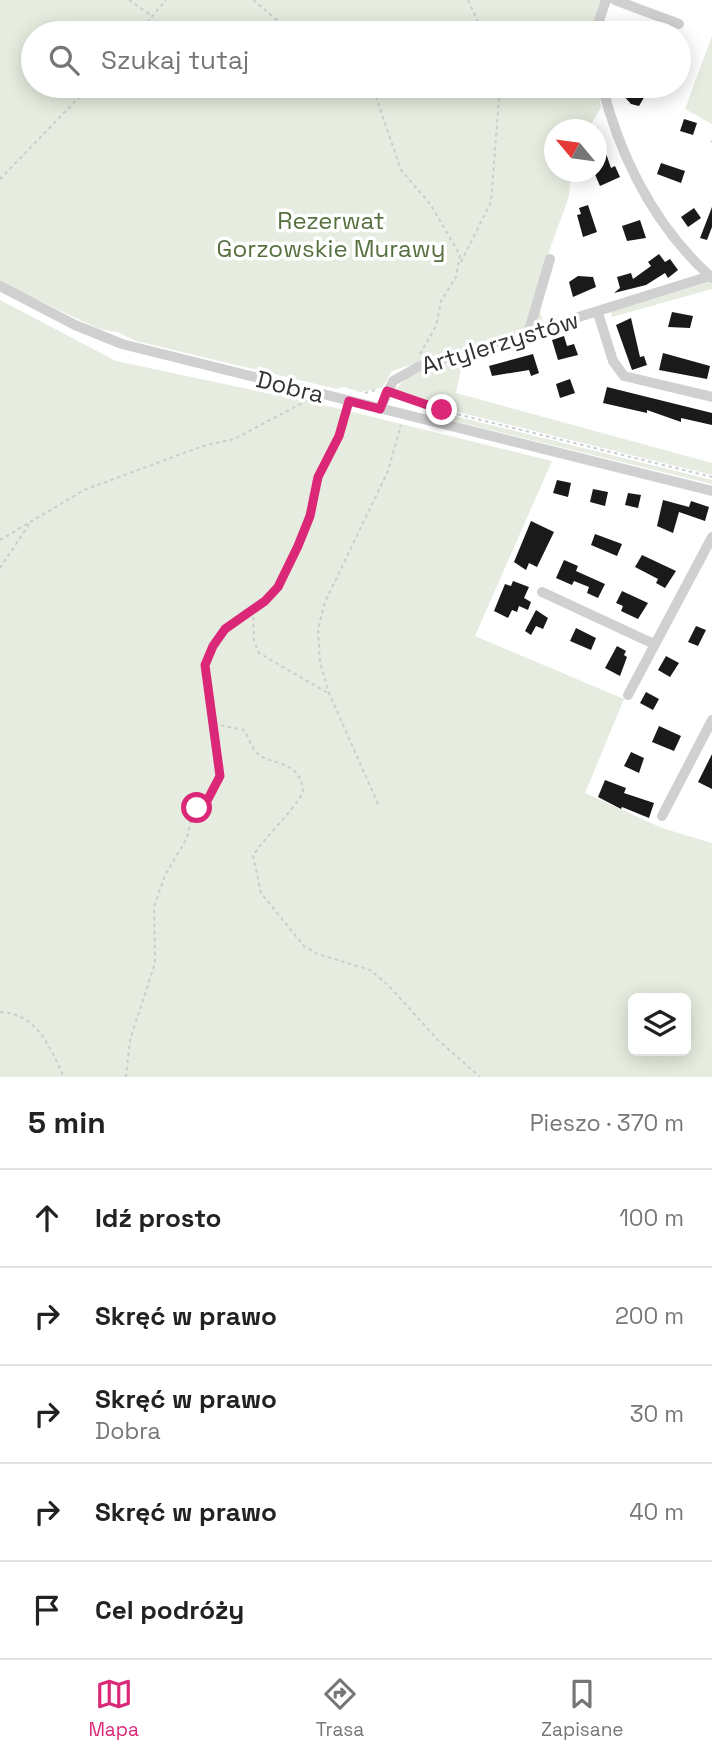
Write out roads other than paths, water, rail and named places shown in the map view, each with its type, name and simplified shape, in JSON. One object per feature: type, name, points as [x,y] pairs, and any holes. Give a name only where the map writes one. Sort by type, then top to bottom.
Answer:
[{"type":"street","points":[[599,21],[606,0]]},
{"type":"street","points":[[615,0],[671,21]]},
{"type":"street","points":[[605,98],[617,141],[635,178],[674,238],[711,277]]},
{"type":"street","points":[[528,334],[550,260]]},
{"type":"street","name":"Artylerzystów","points":[[380,409],[387,391],[397,379],[418,367],[711,277]]},
{"type":"street","name":"Dobra","points":[[0,286],[75,325],[122,344],[712,491]]},
{"type":"street","name":"Artylerzystów","points":[[598,313],[613,360],[624,376],[712,397]]},
{"type":"street","points":[[628,695],[712,537]]},
{"type":"street","points":[[542,592],[654,644]]},
{"type":"street","points":[[662,816],[712,720]]},
{"type":"park label","name":"Rezerwat Gorzowskie Murawy","points":[[331,235]]}]
